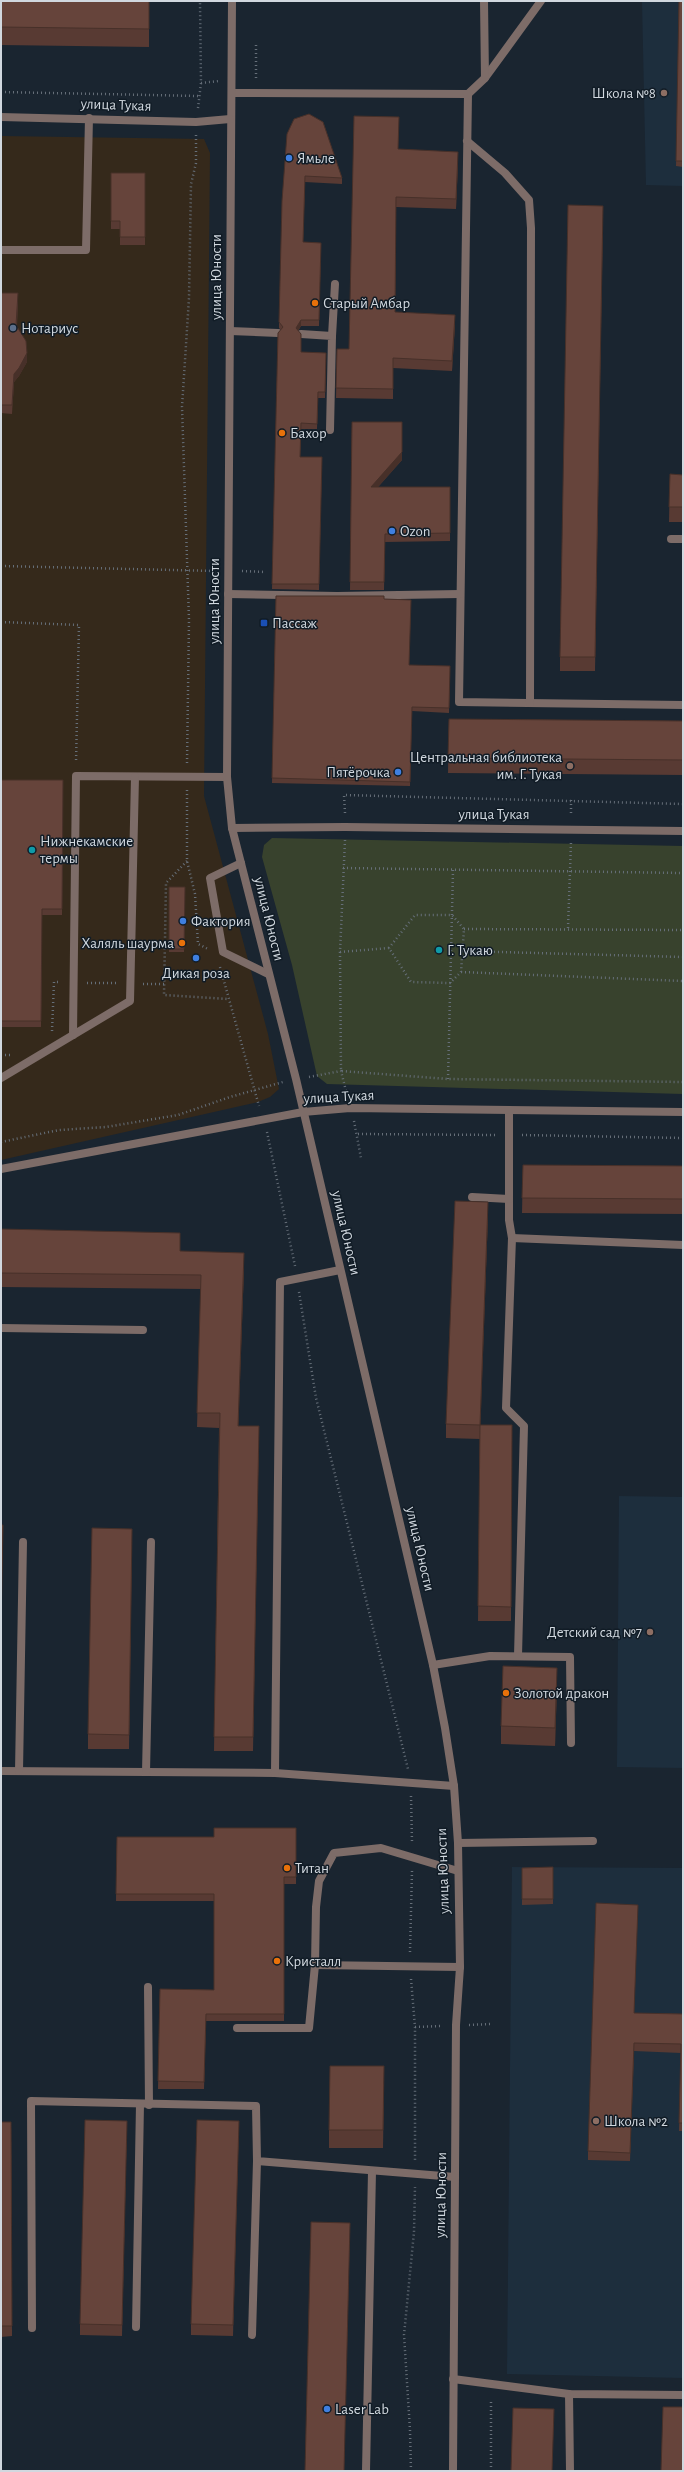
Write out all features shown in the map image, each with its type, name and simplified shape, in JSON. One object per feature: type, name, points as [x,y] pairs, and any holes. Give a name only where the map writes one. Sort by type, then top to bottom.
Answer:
[{"type":"street","name":"улица Юности","points":[[232,1],[232,93],[230,119],[227,777],[232,828],[296,1079],[433,1664],[454,1786],[458,1842],[460,1967],[456,2025],[453,2471]]},
{"type":"street","points":[[484,1],[485,78]]},
{"type":"street","points":[[232,93],[468,94],[485,78],[541,1]]},
{"type":"street","points":[[468,94],[458,702],[683,705]]},
{"type":"street","name":"улица Тукая","points":[[1,117],[88,118],[196,122],[230,119]]},
{"type":"street","points":[[1,250],[86,250],[88,118]]},
{"type":"street","points":[[467,141],[505,173],[530,200],[530,703]]},
{"type":"street","points":[[330,430],[334,284]]},
{"type":"street","points":[[230,331],[278,333]]},
{"type":"street","points":[[301,334],[332,336]]},
{"type":"street","points":[[671,539],[683,539]]},
{"type":"street","points":[[228,594],[337,596],[460,594]]},
{"type":"street","points":[[73,1035],[76,776],[227,777]]},
{"type":"street","points":[[1,1078],[130,1001],[135,777]]},
{"type":"street","name":"улица Тукая","points":[[232,828],[571,828],[683,831]]},
{"type":"street","points":[[241,863],[210,878],[223,952],[268,974]]},
{"type":"street","name":"улица Тукая","points":[[1,1169],[263,1121],[303,1112],[350,1108],[683,1112]]},
{"type":"street","points":[[509,1110],[509,1199],[512,1238],[506,1408],[524,1426],[518,1656]]},
{"type":"street","points":[[472,1197],[509,1199]]},
{"type":"street","points":[[512,1238],[683,1245]]},
{"type":"street","points":[[275,1773],[280,1282],[340,1270]]},
{"type":"street","points":[[1,1328],[143,1330]]},
{"type":"street","points":[[20,1771],[23,1542]]},
{"type":"street","points":[[146,1772],[151,1542]]},
{"type":"street","points":[[433,1664],[490,1656],[570,1657],[571,1743]]},
{"type":"street","points":[[1,1771],[275,1773],[454,1786]]},
{"type":"street","points":[[458,1842],[593,1841]]},
{"type":"street","points":[[237,2028],[309,2028],[315,1965],[316,1907],[319,1881],[334,1853],[381,1848],[413,1856],[458,1871]]},
{"type":"street","points":[[315,1965],[460,1967]]},
{"type":"street","points":[[148,1987],[150,2104]]},
{"type":"street","points":[[32,2328],[31,2101],[256,2106],[257,2161],[252,2335]]},
{"type":"street","points":[[136,2327],[140,2104]]},
{"type":"street","points":[[257,2161],[415,2175],[455,2177]]},
{"type":"street","points":[[366,2471],[372,2171]]},
{"type":"street","points":[[453,2379],[569,2394],[683,2395]]},
{"type":"street","points":[[569,2394],[570,2471]]},
{"type":"path","points":[[200,1],[201,82],[196,122],[196,163],[190,184],[189,298],[182,407],[190,620],[187,861],[190,882],[195,894],[198,944],[210,949]]},
{"type":"path","points":[[1,92],[200,96]]},
{"type":"path","points":[[1,566],[265,572]]},
{"type":"path","points":[[1,622],[79,625],[76,776]]},
{"type":"path","points":[[361,1158],[358,1134],[341,1071],[340,952],[344,868],[344,794],[683,804]]},
{"type":"path","points":[[568,928],[571,800]]},
{"type":"path","points":[[187,861],[166,883],[164,995],[228,999]]},
{"type":"path","points":[[344,868],[683,873]]},
{"type":"path","points":[[448,1079],[453,870]]},
{"type":"path","points":[[340,952],[389,948],[415,915],[452,915],[464,928],[683,930]]},
{"type":"path","points":[[389,948],[411,982],[450,983],[461,972],[464,928]]},
{"type":"path","points":[[462,951],[683,957]]},
{"type":"path","points":[[219,964],[228,999],[251,1073],[253,1090],[269,1137],[298,1279],[316,1398],[411,1783],[413,1856],[410,1967],[415,2027],[415,2175],[414,2232],[404,2335],[411,2471]]},
{"type":"path","points":[[461,972],[683,981]]},
{"type":"path","points":[[52,1037],[54,982],[164,984]]},
{"type":"path","points":[[1,1055],[15,1055]]},
{"type":"path","points":[[1,1142],[59,1130],[106,1127],[178,1115],[253,1090],[296,1079],[341,1071],[448,1079],[683,1082]]},
{"type":"path","points":[[491,2402],[491,2471]]},
{"type":"shaded area","name":"Школа №8","points":[[642,1],[683,1],[683,186],[646,185]]},
{"type":"shaded area","points":[[1,136],[204,139],[210,153],[204,796],[268,1034],[279,1089],[270,1097],[258,1102],[1,1160]]},
{"type":"shaded area","name":"Детский сад №7","points":[[619,1496],[683,1497],[683,1768],[617,1767]]},
{"type":"shaded area","name":"Школа №2","points":[[512,1867],[683,1868],[683,2378],[507,2374]]},
{"type":"green space","points":[[272,838],[683,846],[683,1094],[327,1084],[317,1076],[292,965],[262,857],[264,845]]},
{"type":"building","points":[[1,1],[149,1],[149,29],[1,27]]},
{"type":"building","points":[[679,1],[683,1],[683,161],[676,161]]},
{"type":"building","points":[[309,114],[323,122],[342,178],[305,176],[303,242],[321,243],[319,320],[301,320],[296,328],[301,334],[301,352],[326,353],[325,392],[318,392],[317,424],[301,423],[300,457],[322,457],[319,584],[272,584],[278,333],[283,327],[279,322],[282,201],[287,134],[294,119]]},
{"type":"building","points":[[354,116],[399,117],[398,149],[458,152],[456,199],[396,197],[395,312],[455,315],[452,361],[393,358],[393,389],[336,388],[337,349],[349,349]]},
{"type":"building","points":[[111,173],[145,173],[145,237],[120,237],[120,221],[111,221]]},
{"type":"building","points":[[568,205],[603,206],[595,657],[560,657]]},
{"type":"building","points":[[1,293],[18,293],[16,325],[26,341],[27,353],[14,374],[12,405],[1,405]]},
{"type":"building","points":[[352,422],[402,422],[402,452],[371,487],[450,487],[450,533],[385,534],[384,582],[350,582]]},
{"type":"building","points":[[670,474],[683,475],[683,507],[669,507]]},
{"type":"building","points":[[276,596],[384,596],[384,599],[411,600],[409,665],[450,666],[449,708],[412,707],[410,782],[272,778]]},
{"type":"building","points":[[449,719],[683,721],[683,760],[448,758]]},
{"type":"building","name":"Нижнекамские термы","points":[[1,780],[63,780],[62,909],[42,909],[41,1021],[1,1021]]},
{"type":"building","points":[[169,887],[185,887],[184,949],[169,949]]},
{"type":"building","points":[[523,1165],[683,1166],[683,1199],[522,1198]]},
{"type":"building","points":[[455,1201],[488,1202],[480,1425],[446,1424]]},
{"type":"building","points":[[1,1229],[180,1233],[180,1251],[244,1253],[238,1426],[259,1426],[253,1737],[214,1737],[220,1413],[197,1413],[201,1275],[1,1273]]},
{"type":"building","points":[[480,1425],[512,1425],[511,1607],[478,1606]]},
{"type":"building","points":[[1,1525],[3,1525],[1,1624]]},
{"type":"building","points":[[92,1528],[132,1529],[129,1735],[88,1734]]},
{"type":"building","points":[[503,1666],[557,1668],[555,1728],[501,1726]]},
{"type":"building","points":[[214,1828],[296,1828],[296,1877],[284,1877],[284,2014],[206,2014],[204,2082],[158,2081],[160,1989],[214,1990],[214,1894],[116,1894],[117,1837],[214,1837]]},
{"type":"building","points":[[553,1867],[553,1899],[522,1899],[522,1868]]},
{"type":"building","points":[[596,1903],[638,1905],[634,2013],[683,2014],[683,2123],[679,2123],[681,2044],[634,2043],[630,2153],[588,2151]]},
{"type":"building","points":[[330,2066],[384,2066],[383,2130],[329,2130]]},
{"type":"building","points":[[85,2120],[127,2121],[122,2325],[80,2324]]},
{"type":"building","points":[[197,2120],[239,2121],[233,2325],[191,2324]]},
{"type":"building","points":[[1,2122],[11,2122],[12,2326],[1,2326]]},
{"type":"building","points":[[311,2222],[350,2223],[344,2471],[305,2471]]},
{"type":"building","points":[[663,2407],[683,2407],[683,2471],[661,2471]]},
{"type":"building","points":[[513,2408],[554,2409],[552,2471],[511,2471]]},
{"type":"place","name":"Школа №8","points":[[664,93]]},
{"type":"place","name":"Ямьле","points":[[289,158]]},
{"type":"place","name":"Старый Амбар","points":[[315,303]]},
{"type":"place","name":"Нотариус","points":[[13,328]]},
{"type":"place","name":"Бахор","points":[[282,433]]},
{"type":"place","name":"Ozon","points":[[392,531]]},
{"type":"place","name":"Пассаж","points":[[264,623]]},
{"type":"place","name":"Центральная библиотека им. Г. Тукая","points":[[570,766]]},
{"type":"place","name":"Пятёрочка","points":[[398,772]]},
{"type":"place","name":"Нижнекамские термы","points":[[32,850]]},
{"type":"place","name":"Фактория","points":[[183,921]]},
{"type":"place","name":"Халяль шаурма","points":[[182,943]]},
{"type":"place","name":"Г. Тукаю","points":[[439,950]]},
{"type":"place","name":"Дикая роза","points":[[196,958]]},
{"type":"place","name":"Детский сад №7","points":[[650,1632]]},
{"type":"place","name":"Золотой дракон","points":[[506,1693]]},
{"type":"place","name":"Титан","points":[[287,1868]]},
{"type":"place","name":"Кристалл","points":[[277,1961]]},
{"type":"place","name":"Школа №2","points":[[596,2121]]},
{"type":"place","name":"Laser Lab","points":[[327,2409]]}]
